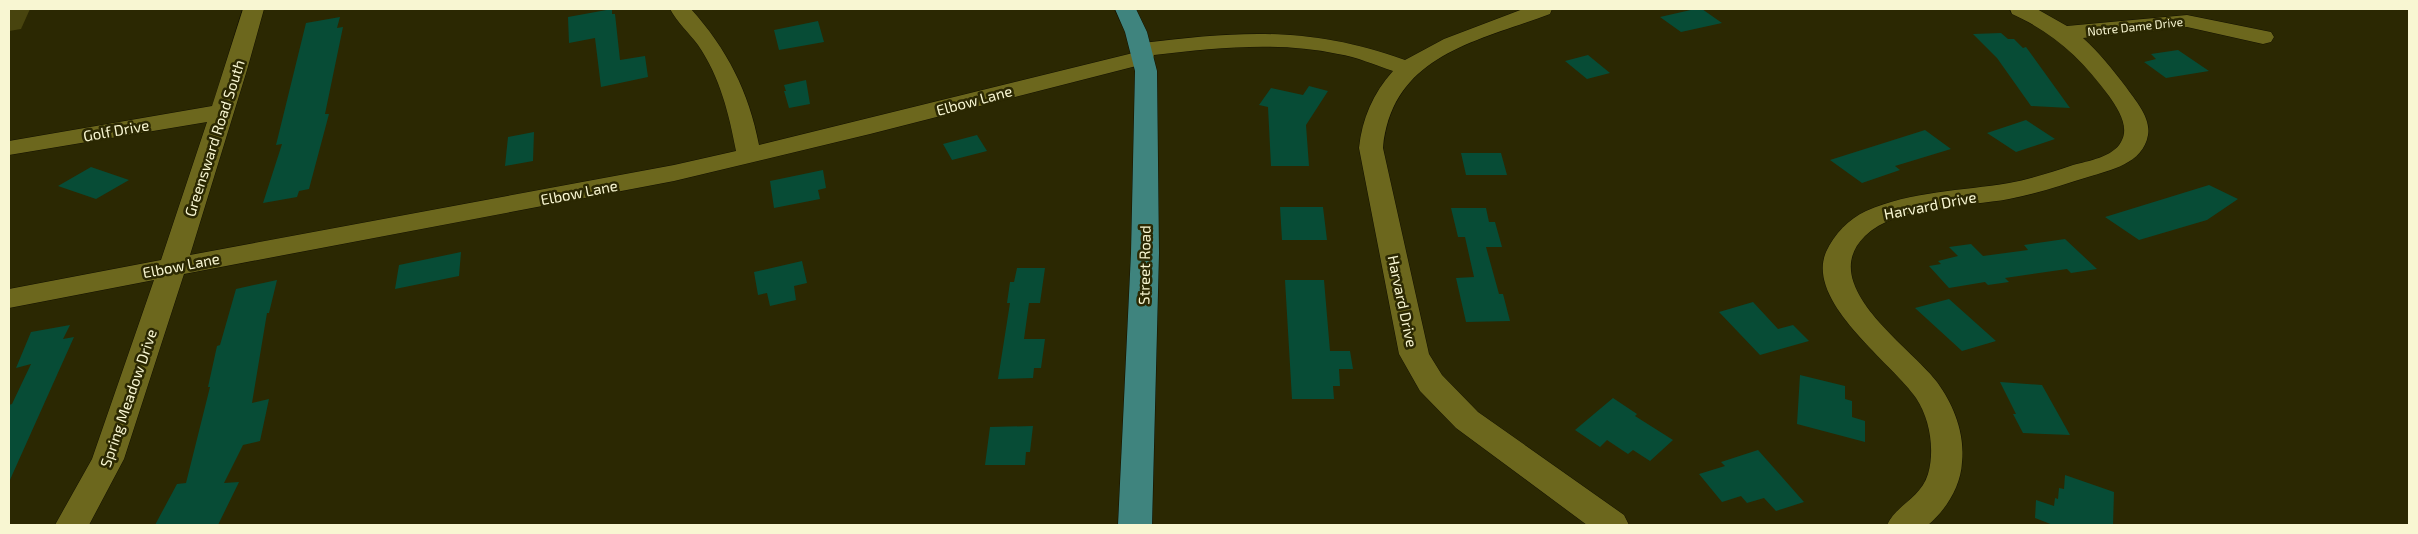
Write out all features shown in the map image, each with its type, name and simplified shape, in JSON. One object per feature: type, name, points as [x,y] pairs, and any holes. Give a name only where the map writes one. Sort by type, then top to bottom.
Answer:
[{"type":"main road","name":"Street Road","points":[[1125,9],[1144,57],[1145,253],[1135,525]]},
{"type":"street","name":"Greensward Road South","points":[[173,266],[253,9]]},
{"type":"street","points":[[680,9],[702,32],[718,54],[732,84],[742,117],[749,156]]},
{"type":"street","name":"Harvard Drive","points":[[1542,9],[1442,49],[1402,76],[1377,113],[1372,130],[1371,148],[1414,354],[1431,382],[1467,420],[1612,525]]},
{"type":"street","name":"Harvard Drive","points":[[1904,525],[1920,515],[1938,492],[1944,475],[1947,457],[1944,429],[1926,391],[1906,365],[1864,326],[1847,303],[1838,281],[1837,258],[1844,241],[1859,226],[1878,215],[1903,208],[2029,187],[2114,161],[2131,148],[2135,139],[2137,125],[2132,111],[2103,71],[2065,33],[2020,9]]},
{"type":"street","name":"Notre Dame Drive","points":[[2065,33],[2186,21],[2263,37]]},
{"type":"street","points":[[1144,57],[1275,52],[1301,53],[1402,76]]},
{"type":"street","name":"Elbow Lane","points":[[9,298],[173,266],[508,206],[674,173],[1144,57]]},
{"type":"street","name":"Golf Drive","points":[[9,148],[222,112]]},
{"type":"street","name":"Spring Meadow Drive","points":[[72,525],[98,481],[108,459],[173,266]]},
{"type":"shaded area","points":[[9,9],[30,9],[21,29],[9,31]]},
{"type":"building","points":[[612,9],[612,14],[615,14],[620,60],[645,56],[648,77],[601,87],[595,38],[569,43],[568,17]]},
{"type":"building","points":[[1702,9],[1722,23],[1681,32],[1660,17]]},
{"type":"building","points":[[340,17],[337,28],[343,27],[325,114],[329,114],[309,189],[299,191],[297,197],[263,203],[282,144],[276,145],[306,23]]},
{"type":"building","points":[[818,21],[824,42],[779,50],[774,30]]},
{"type":"building","points":[[2001,33],[2008,39],[2014,39],[2023,48],[2026,47],[2070,108],[2031,106],[1997,58],[1973,34]]},
{"type":"building","points":[[2178,50],[2209,71],[2166,78],[2144,62],[2156,59],[2151,54]]},
{"type":"building","points":[[1588,55],[1610,73],[1587,79],[1565,61]]},
{"type":"building","points":[[806,80],[810,104],[789,108],[784,85]]},
{"type":"building","points":[[1309,86],[1328,91],[1306,125],[1309,166],[1271,166],[1268,107],[1259,105],[1271,88],[1303,95]]},
{"type":"building","points":[[2026,120],[2055,139],[2016,152],[1987,133]]},
{"type":"building","points":[[1925,130],[1951,149],[1895,166],[1900,170],[1862,183],[1830,160]]},
{"type":"building","points":[[534,132],[533,161],[505,166],[508,137]]},
{"type":"building","points":[[977,135],[987,151],[952,160],[943,144]]},
{"type":"building","points":[[1461,153],[1501,153],[1507,175],[1466,175]]},
{"type":"building","points":[[91,167],[129,180],[96,199],[58,186]]},
{"type":"building","points":[[823,170],[826,188],[818,190],[820,199],[774,208],[770,181]]},
{"type":"building","points":[[2209,185],[2238,199],[2207,220],[2139,240],[2105,217]]},
{"type":"building","points":[[1280,207],[1323,207],[1327,240],[1282,240]]},
{"type":"building","points":[[1451,208],[1486,208],[1489,222],[1495,222],[1502,247],[1486,247],[1499,294],[1503,294],[1510,321],[1466,322],[1456,278],[1474,277],[1465,237],[1458,237]]},
{"type":"building","points":[[2065,239],[2097,269],[2071,273],[2067,269],[2005,278],[2009,282],[1988,285],[1985,282],[1949,288],[1929,266],[1941,264],[1938,261],[1958,256],[1949,247],[1971,244],[1983,256],[2028,250],[2024,245]]},
{"type":"building","points":[[461,252],[459,276],[395,289],[399,265]]},
{"type":"building","points":[[802,261],[807,283],[794,286],[796,300],[770,306],[767,293],[758,295],[754,272]]},
{"type":"building","points":[[1017,268],[1045,268],[1040,303],[1029,303],[1024,339],[1045,339],[1041,368],[1034,368],[1033,378],[998,379],[1010,303],[1007,303],[1010,282],[1014,282]]},
{"type":"building","points":[[277,280],[269,313],[267,313],[252,403],[269,399],[260,441],[243,445],[224,483],[239,482],[218,525],[155,525],[177,484],[186,483],[210,387],[208,387],[217,346],[220,345],[236,289]]},
{"type":"building","points":[[1285,280],[1324,280],[1330,351],[1350,351],[1353,369],[1339,369],[1340,386],[1333,386],[1334,399],[1292,399]]},
{"type":"building","points":[[1949,299],[1996,341],[1962,351],[1915,308]]},
{"type":"building","points":[[1753,302],[1778,329],[1793,325],[1809,341],[1760,355],[1719,312]]},
{"type":"building","points":[[70,325],[63,339],[74,337],[9,482],[9,405],[12,404],[31,364],[16,368],[31,332]]},
{"type":"building","points":[[1800,375],[1845,386],[1845,399],[1852,401],[1852,417],[1865,421],[1865,442],[1797,424]]},
{"type":"building","points":[[2000,382],[2042,385],[2070,435],[2023,433]]},
{"type":"building","points":[[1613,398],[1637,414],[1635,416],[1673,440],[1650,461],[1633,450],[1628,454],[1607,440],[1600,447],[1575,430]]},
{"type":"building","points":[[1033,426],[1030,452],[1026,452],[1025,465],[985,465],[990,427]]},
{"type":"building","points":[[1758,450],[1804,502],[1776,511],[1764,498],[1747,503],[1741,496],[1722,502],[1699,474],[1725,466],[1721,462]]},
{"type":"building","points":[[2065,475],[2114,492],[2113,525],[2053,525],[2035,518],[2036,500],[2054,506],[2055,498],[2058,499],[2059,488],[2064,489]]}]
